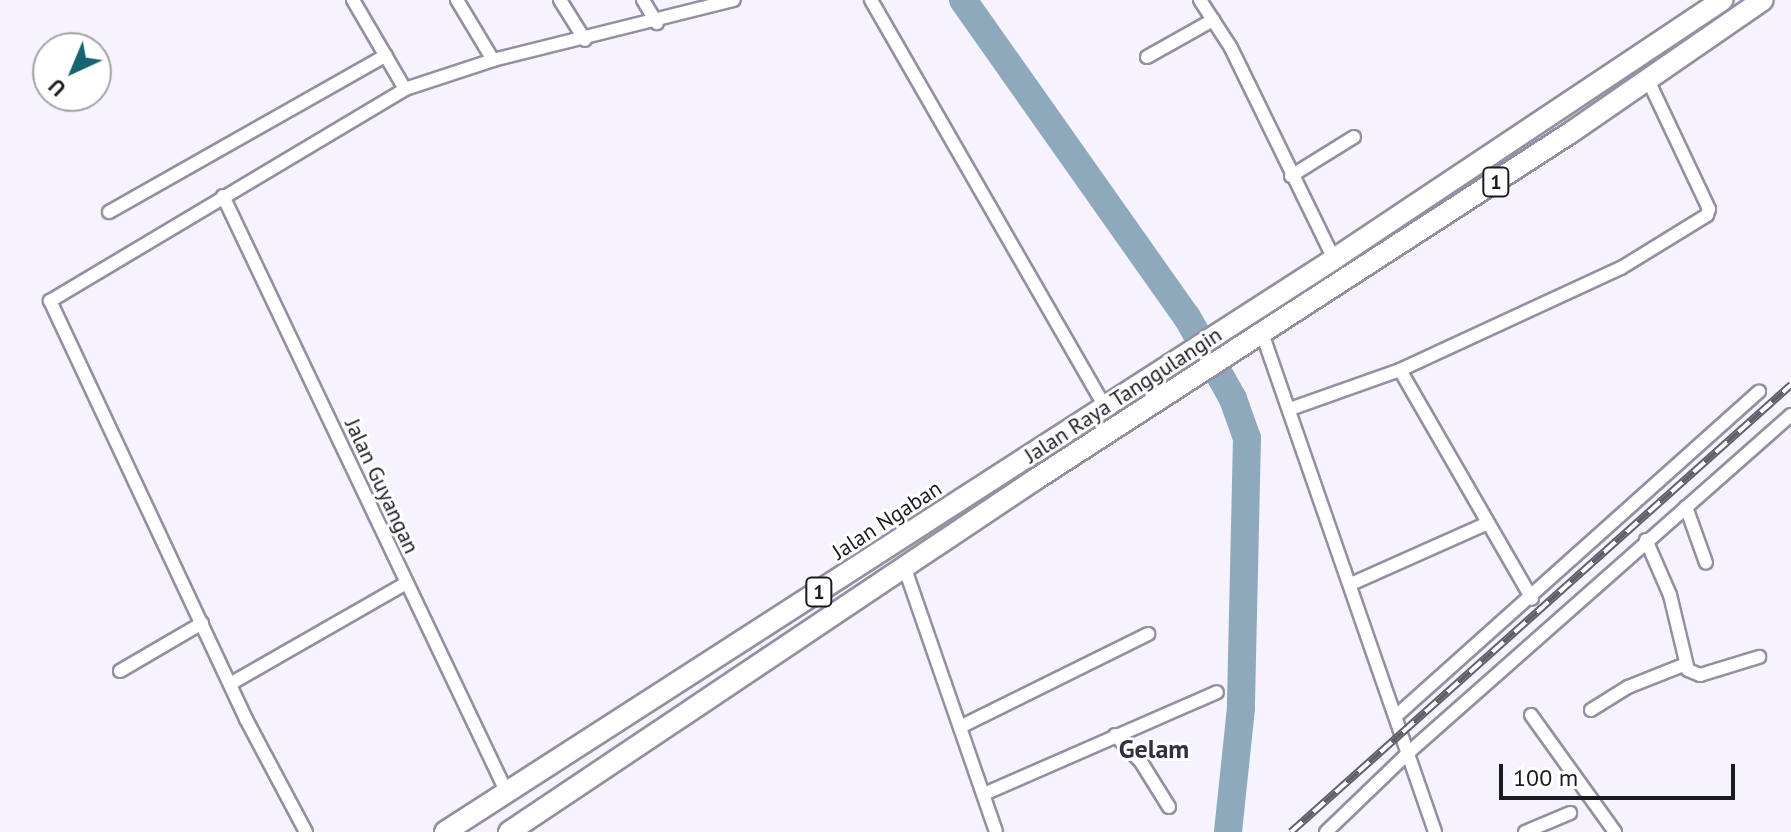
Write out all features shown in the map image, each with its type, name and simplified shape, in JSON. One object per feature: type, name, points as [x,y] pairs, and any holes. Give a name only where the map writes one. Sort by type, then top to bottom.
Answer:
[{"type":"highway","name":"Jalan Raya Tanggulangin","points":[[509,832],[904,566],[1263,336],[1702,44],[1763,0]]},
{"type":"highway","name":"Jalan Raya Tanggulangin","points":[[1191,350],[1334,259],[1721,2]]},
{"type":"highway","points":[[1721,2],[1733,22]]},
{"type":"highway","points":[[1690,22],[1700,29],[1702,44]]},
{"type":"highway","name":"Jalan Ngaban","points":[[445,832],[1191,350]]},
{"type":"street","points":[[353,0],[405,89]]},
{"type":"street","points":[[457,0],[493,60]]},
{"type":"street","points":[[560,0],[585,40]]},
{"type":"street","points":[[643,0],[657,23]]},
{"type":"street","points":[[306,832],[230,684],[50,301],[405,89],[493,60],[657,23],[734,0]]},
{"type":"street","points":[[871,0],[1104,405]]},
{"type":"street","points":[[1200,0],[1334,259]]},
{"type":"street","points":[[1147,57],[1213,20]]},
{"type":"street","points":[[109,212],[386,55]]},
{"type":"street","points":[[1290,409],[1400,370],[1621,268],[1707,215],[1709,209],[1648,80]]},
{"type":"street","points":[[1291,176],[1354,137]]},
{"type":"street","name":"Jalan Guyangan","points":[[223,196],[507,793]]},
{"type":"street","points":[[1263,336],[1435,832]]},
{"type":"street","points":[[1400,370],[1532,599]]},
{"type":"street","points":[[1396,716],[1532,599],[1759,392]]},
{"type":"street","points":[[1326,832],[1408,753],[1791,415]]},
{"type":"street","points":[[1686,507],[1706,563]]},
{"type":"street","points":[[1351,584],[1486,524]]},
{"type":"street","points":[[1646,540],[1670,595],[1686,664],[1691,673],[1700,675],[1759,657]]},
{"type":"street","points":[[904,566],[995,831]]},
{"type":"street","points":[[230,684],[406,583]]},
{"type":"street","points":[[120,671],[202,623]]},
{"type":"street","points":[[960,727],[1148,634]]},
{"type":"street","points":[[1591,710],[1628,687],[1686,664]]},
{"type":"street","points":[[984,794],[1217,692]]},
{"type":"street","points":[[1531,715],[1615,832]]},
{"type":"street","points":[[1115,735],[1141,762],[1169,807]]},
{"type":"street","points":[[1525,832],[1570,813]]},
{"type":"waterway","points":[[963,0],[1187,317],[1233,399],[1247,438],[1241,708],[1228,832]]},
{"type":"railway","points":[[1291,832],[1791,385]]},
{"type":"district","name":"Gelam","points":[[1154,749]]}]
